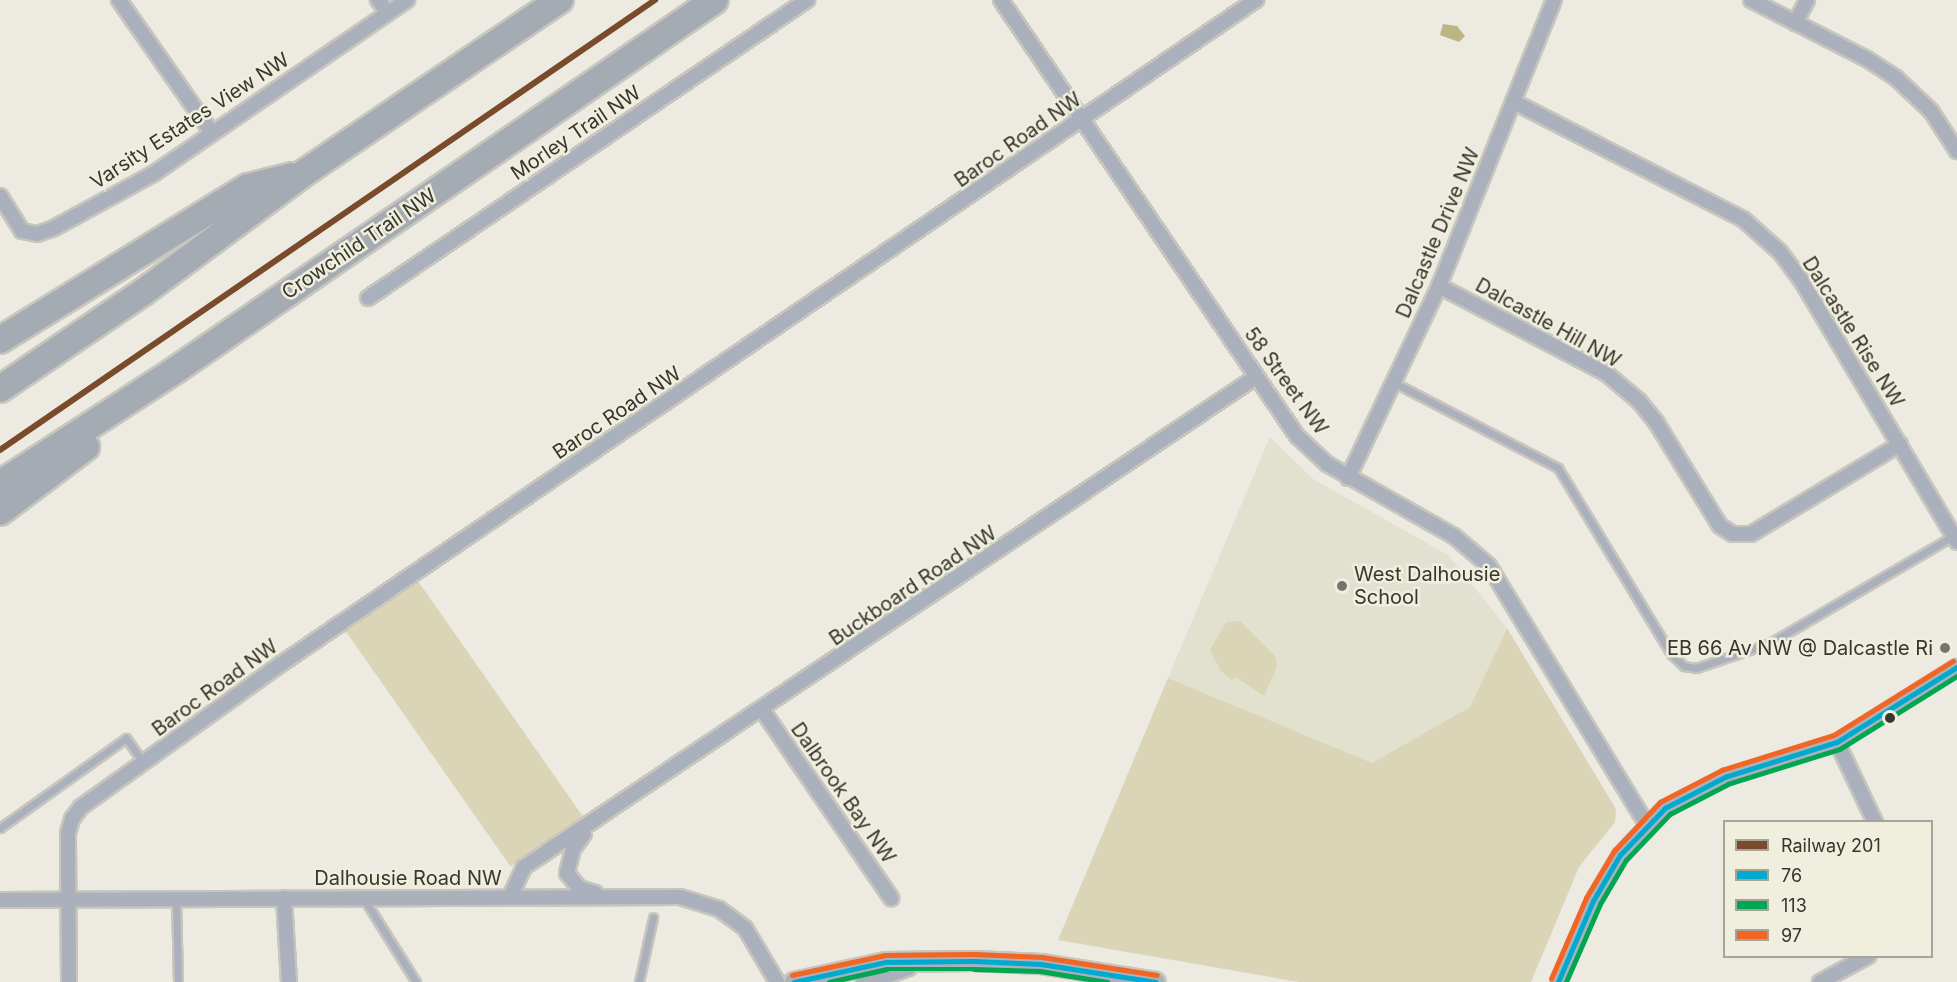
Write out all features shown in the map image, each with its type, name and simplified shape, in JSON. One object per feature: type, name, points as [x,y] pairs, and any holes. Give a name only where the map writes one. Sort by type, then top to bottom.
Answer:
[{"type":"highway","points":[[0,389],[142,293],[304,174],[561,0]]},
{"type":"highway","name":"Crowchild Trail NW","points":[[0,484],[177,369],[715,0]]},
{"type":"highway","points":[[0,340],[248,187],[304,174]]},
{"type":"highway","points":[[0,512],[148,399],[177,369]]},
{"type":"street","points":[[119,0],[212,133]]},
{"type":"street","points":[[378,0],[388,14]]},
{"type":"street","name":"Varsity Estates View NW","points":[[0,196],[22,231],[45,232],[153,174],[407,0]]},
{"type":"street","name":"Morley Trail NW","points":[[368,298],[807,0]]},
{"type":"street","name":"58 Street NW","points":[[1001,0],[1297,436],[1348,478],[1454,536],[1489,566],[1646,823]]},
{"type":"street","name":"Baroc Road NW","points":[[69,982],[68,833],[75,812],[281,664],[1256,0]]},
{"type":"street","name":"Dalcastle Drive NW","points":[[1348,478],[1439,286],[1554,0]]},
{"type":"street","points":[[1751,0],[1896,78],[1931,111],[1957,151]]},
{"type":"street","points":[[1795,23],[1807,0]]},
{"type":"street","name":"Dalcastle Rise NW","points":[[1514,102],[1743,219],[1761,234],[1802,280],[1955,539]]},
{"type":"street","name":"Dalcastle Hill NW","points":[[1439,286],[1569,352],[1615,381],[1656,422],[1720,526],[1733,534],[1751,534],[1900,444]]},
{"type":"street","name":"Buckboard Road NW","points":[[510,897],[524,867],[763,711],[1256,377]]},
{"type":"street","points":[[1558,982],[1607,876],[1646,823],[1665,808],[1725,777],[1837,742],[1957,667]]},
{"type":"street","name":"Dalbrook Bay NW","points":[[763,711],[891,898]]},
{"type":"street","points":[[1837,742],[1874,820]]},
{"type":"street","name":"Buckboard Road NW","points":[[591,825],[573,849],[567,873],[579,888],[606,897]]},
{"type":"street","name":"Dalhousie Road NW","points":[[0,900],[680,897],[719,909],[755,940],[777,982]]},
{"type":"street","points":[[284,898],[289,982]]},
{"type":"street","points":[[1820,982],[1866,958]]},
{"type":"street","points":[[794,982],[851,967],[886,962],[912,964],[974,961],[1041,964],[1156,982]]},
{"type":"street","points":[[865,982],[912,964]]},
{"type":"lane","points":[[1393,382],[1558,468],[1671,654],[1684,666],[1696,668],[1770,643],[1955,539]]},
{"type":"lane","points":[[0,828],[126,738],[144,764]]},
{"type":"lane","points":[[176,899],[178,982]]},
{"type":"lane","points":[[364,899],[416,982]]},
{"type":"lane","points":[[639,982],[653,918]]},
{"type":"shaded area","points":[[1443,24],[1457,26],[1465,36],[1459,42],[1440,35]]},
{"type":"shaded area","name":"West Dalhousie School","points":[[1270,437],[1313,479],[1448,555],[1507,628],[1470,707],[1372,763],[1168,678]]},
{"type":"shaded area","points":[[418,581],[583,816],[511,867],[346,631]]},
{"type":"shaded area","points":[[1240,621],[1275,656],[1277,667],[1264,696],[1236,677],[1231,680],[1221,671],[1210,650],[1226,622]]},
{"type":"shaded area","points":[[1507,628],[1616,809],[1615,822],[1579,867],[1531,982],[1299,982],[1058,940],[1168,678],[1372,763],[1470,707]]},
{"type":"rail line","name":"201","points":[[0,450],[655,0]]},
{"type":"transit line","name":"97","points":[[1551,979],[1586,898],[1614,851],[1660,802],[1722,770],[1834,735],[1953,661]]},
{"type":"transit line","name":"76","points":[[1558,982],[1593,901],[1620,855],[1665,808],[1725,777],[1837,742],[1957,667]]},
{"type":"transit line","name":"113","points":[[1566,982],[1600,904],[1626,860],[1670,814],[1728,784],[1840,749],[1957,676]]},
{"type":"transit line","name":"97","points":[[792,975],[885,955],[974,954],[1042,957],[1157,975]]},
{"type":"transit line","name":"76","points":[[794,982],[886,962],[974,961],[1041,964],[1156,982]]},
{"type":"transit line","name":"113","points":[[829,982],[887,969],[1040,971],[1107,982]]},
{"type":"place","name":"West Dalhousie School","points":[[1342,586]]},
{"type":"place","name":"EB 66 Av NW @ Dalcastle Ri","points":[[1945,648]]}]
